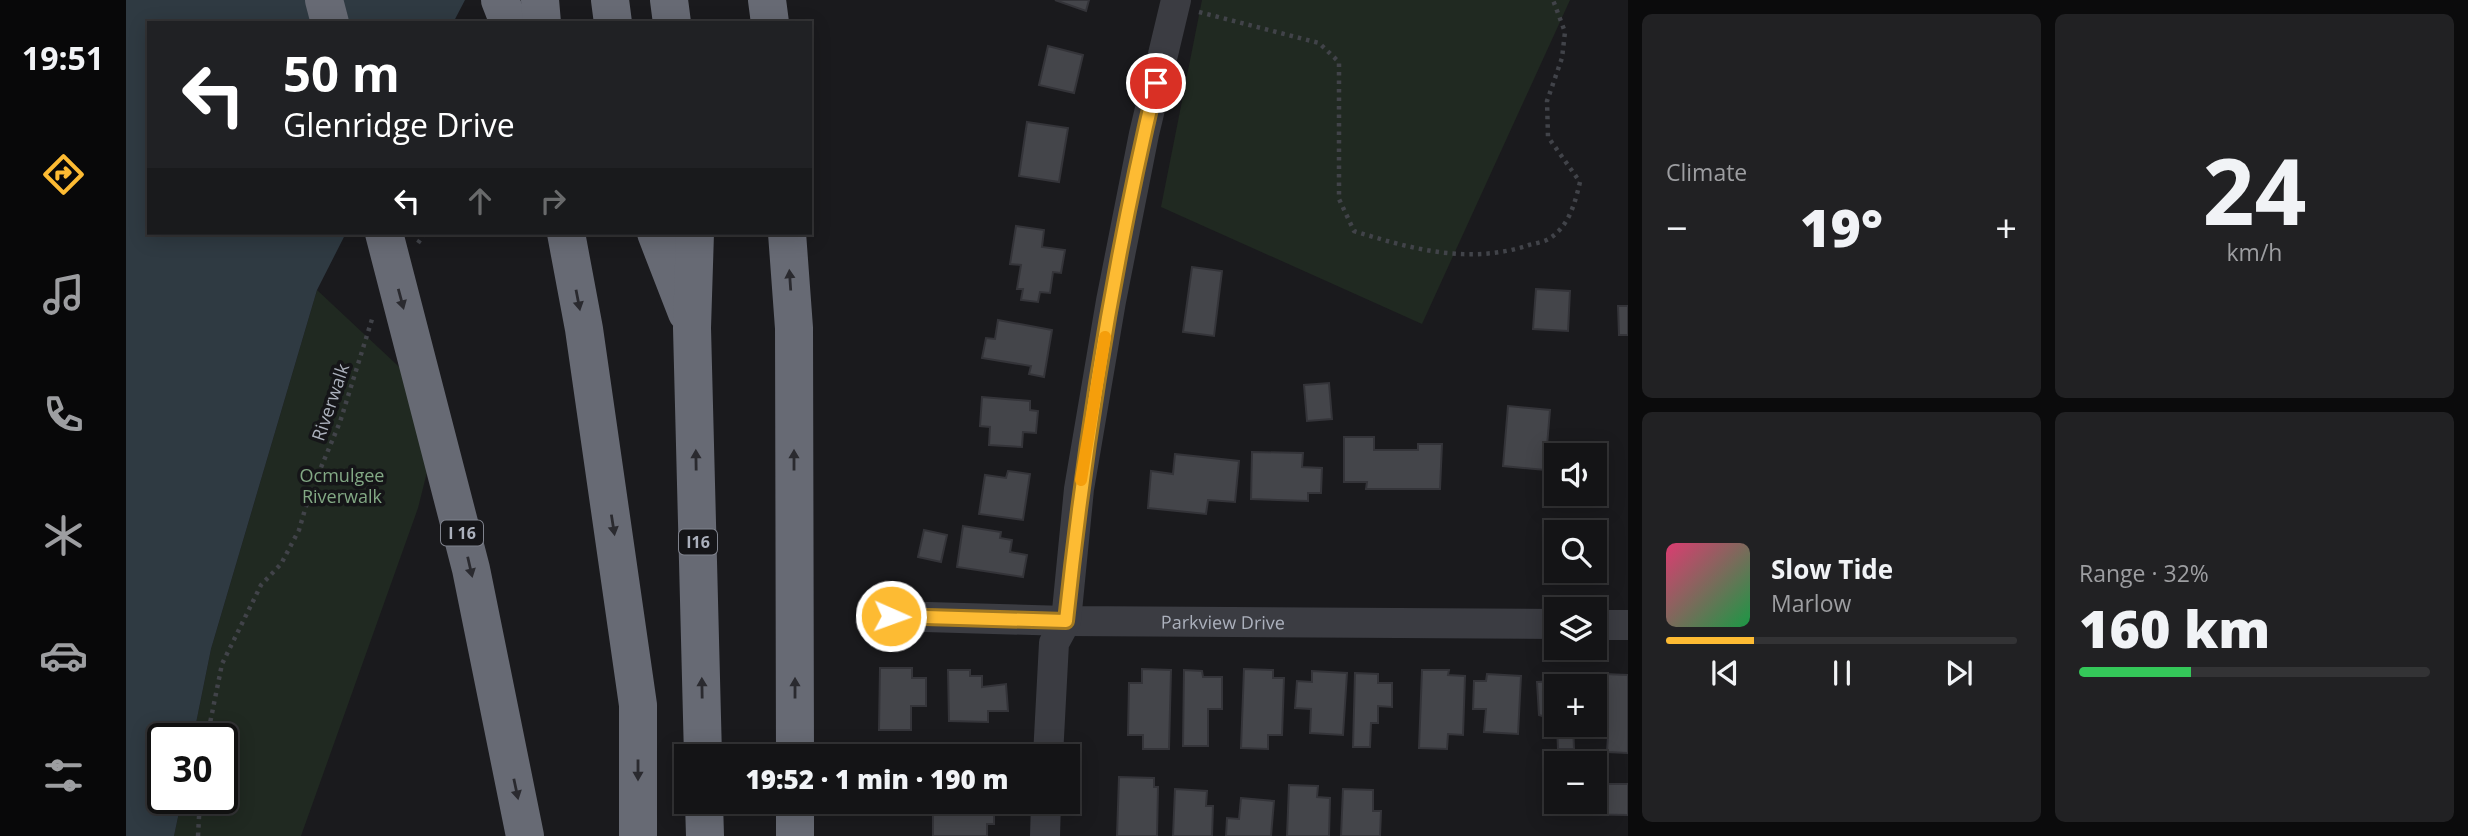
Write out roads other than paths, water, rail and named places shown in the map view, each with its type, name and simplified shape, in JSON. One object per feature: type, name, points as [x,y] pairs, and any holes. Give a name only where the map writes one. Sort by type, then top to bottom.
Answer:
[{"type":"highway","points":[[324,0],[329,21]]},
{"type":"highway","points":[[500,0],[508,21]]},
{"type":"highway","points":[[540,0],[542,21]]},
{"type":"highway","points":[[610,0],[613,21]]},
{"type":"highway","points":[[669,0],[672,21]]},
{"type":"highway","points":[[767,0],[770,21]]},
{"type":"highway","points":[[566,235],[584,329],[638,705],[638,836]]},
{"type":"highway","name":"I16","points":[[657,235],[692,328],[703,744]]},
{"type":"highway","points":[[692,328],[695,235]]},
{"type":"highway","points":[[787,235],[794,328],[795,744]]},
{"type":"highway","name":"I 16","points":[[401,238],[525,836]]},
{"type":"highway","points":[[704,814],[705,836]]},
{"type":"highway","points":[[795,814],[795,836]]},
{"type":"street","points":[[1049,744],[1054,643],[1066,621],[1080,489],[1111,301],[1144,134],[1175,3]]},
{"type":"street","name":"Parkview Drive","points":[[891,616],[1066,621],[1544,624]]},
{"type":"street","points":[[1607,625],[1628,625]]},
{"type":"street","points":[[1045,836],[1046,814]]},
{"type":"park label","name":"Ocmulgee Riverwalk","points":[[342,485]]}]
